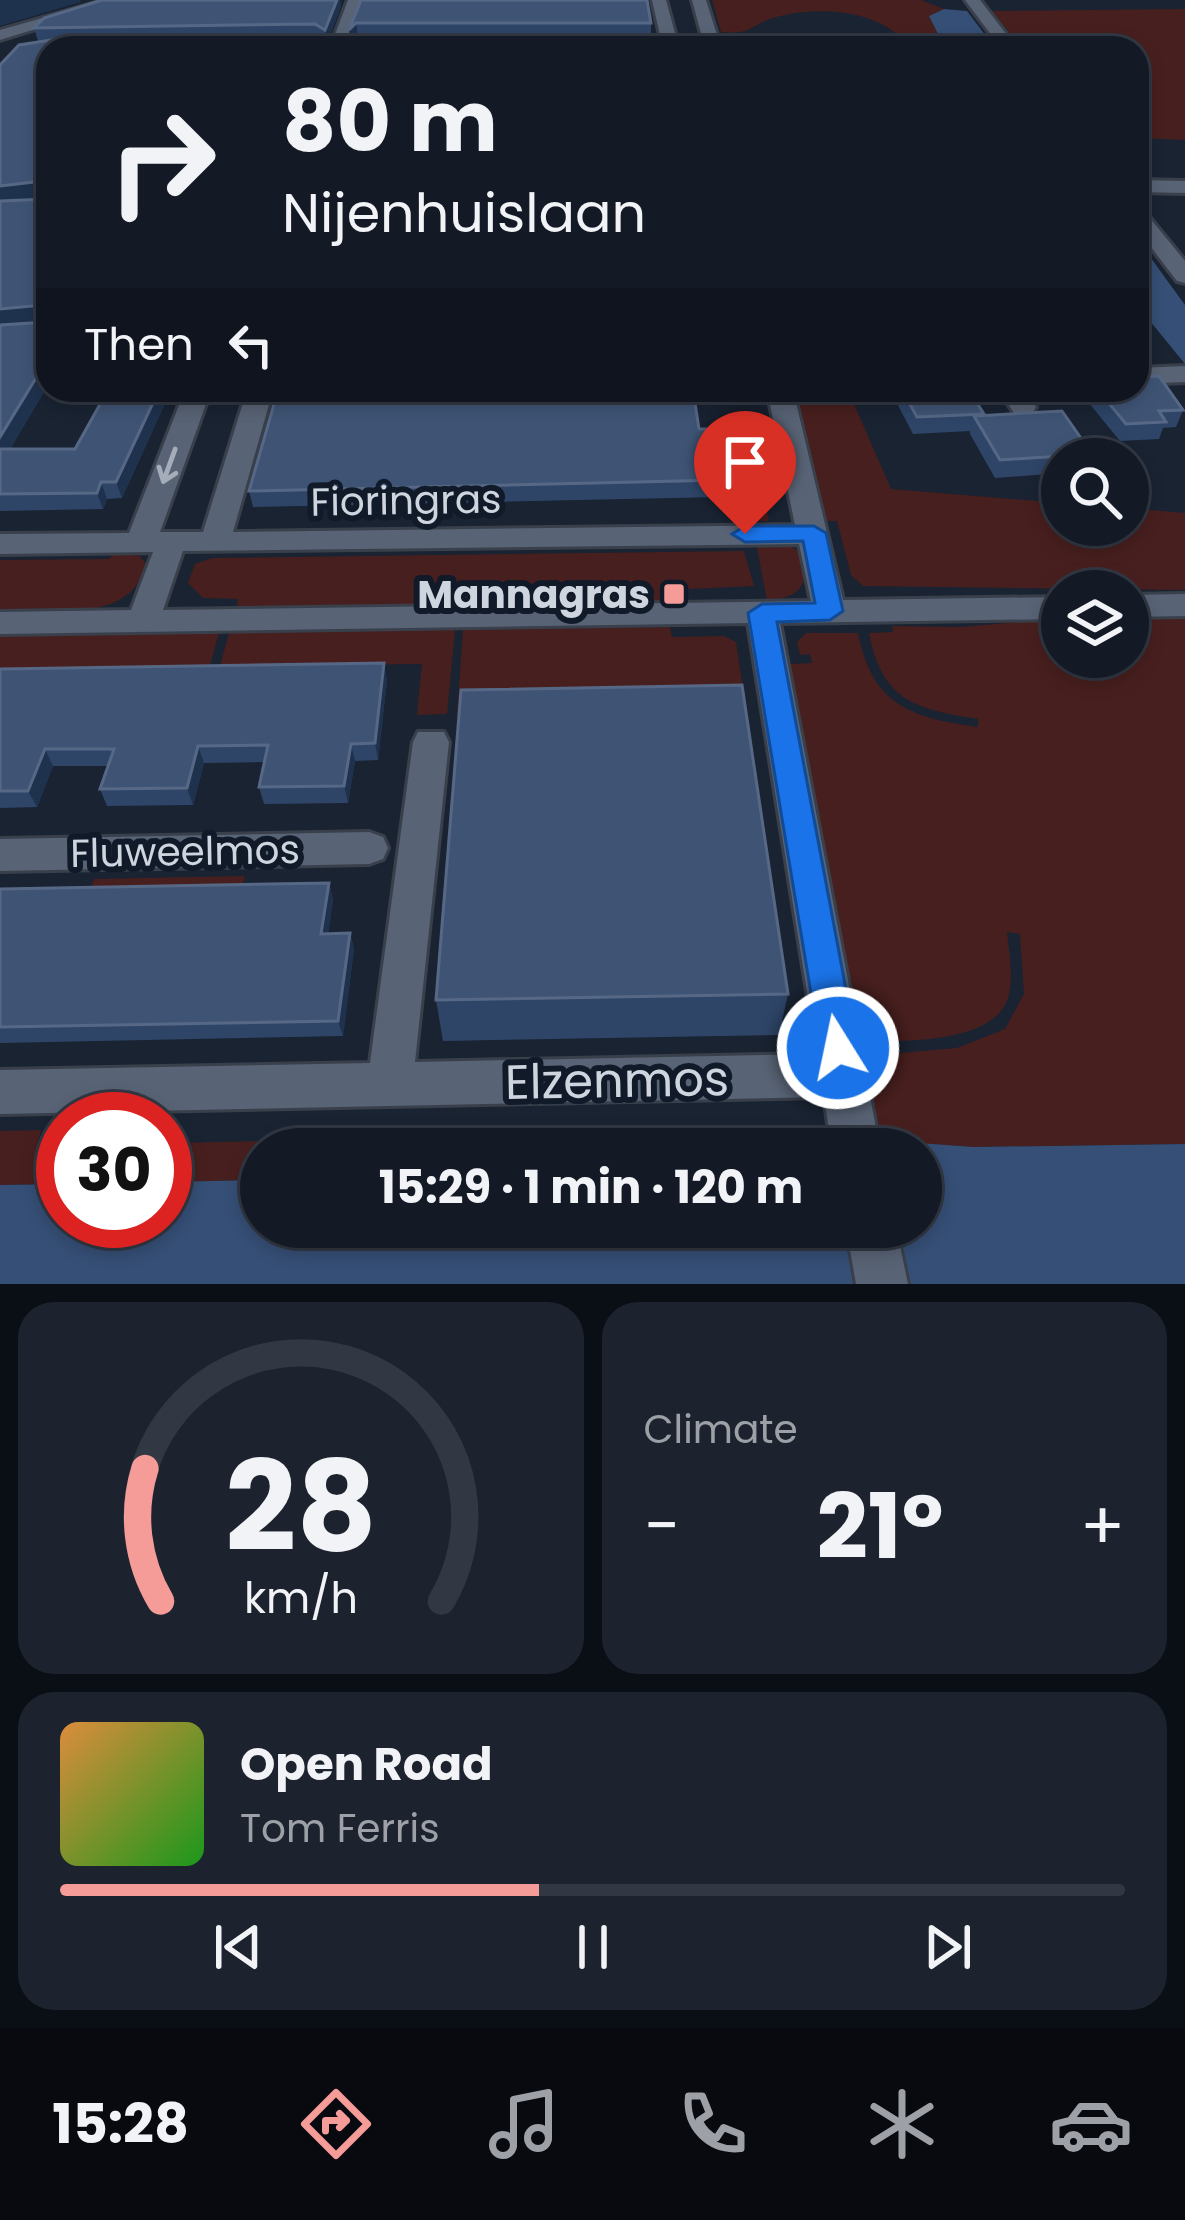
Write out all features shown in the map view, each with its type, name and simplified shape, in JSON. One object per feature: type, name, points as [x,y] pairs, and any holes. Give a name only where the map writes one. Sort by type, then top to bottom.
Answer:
[{"type":"street","points":[[330,36],[356,0]]},
{"type":"street","points":[[659,0],[665,36]]},
{"type":"street","points":[[699,0],[709,36]]},
{"type":"street","points":[[972,0],[1000,36]]},
{"type":"street","points":[[0,35],[107,2]]},
{"type":"street","points":[[21,49],[37,29],[33,26]]},
{"type":"street","points":[[1149,186],[1185,187]]},
{"type":"street","points":[[1149,230],[1185,277]]},
{"type":"street","points":[[1149,376],[1185,374]]},
{"type":"street","points":[[143,621],[156,542],[195,402]]},
{"type":"street","points":[[215,541],[256,402]]},
{"type":"street","points":[[783,402],[830,611]]},
{"type":"street","name":"Fioringras","points":[[0,544],[814,533]]},
{"type":"street","points":[[1149,606],[1185,605]]},
{"type":"street","points":[[0,623],[1041,608]]},
{"type":"street","points":[[762,613],[853,1128]]},
{"type":"street","points":[[390,1086],[431,742]]},
{"type":"street","name":"Fluweelmos","points":[[0,855],[369,848]]},
{"type":"street","name":"Elzenmos","points":[[0,1093],[843,1075]]},
{"type":"street","points":[[875,1248],[882,1284]]},
{"type":"shaded area","points":[[712,0],[921,0],[944,9],[929,16],[939,36],[899,36],[858,15],[823,11],[788,14],[744,31],[721,32]]},
{"type":"shaded area","points":[[1185,9],[1185,140],[1149,138],[1149,36],[1012,36],[992,11]]},
{"type":"shaded area","points":[[796,402],[853,402],[891,489],[1041,501],[1041,546],[1149,546],[1149,510],[1185,513],[1185,590],[1149,590],[1149,570],[1041,570],[1041,588],[863,586],[851,575],[837,521],[826,521]]},
{"type":"shaded area","points":[[730,416],[748,416],[769,521],[748,521]]},
{"type":"shaded area","points":[[756,543],[786,544],[801,552],[804,580],[795,592],[767,600]]},
{"type":"shaded area","points":[[744,551],[754,586],[667,590],[668,601],[237,607],[238,599],[203,598],[188,583],[195,564],[212,558]]},
{"type":"shaded area","points":[[115,552],[140,556],[146,564],[138,583],[124,597],[86,610],[0,610],[0,560],[109,559]]},
{"type":"shaded area","points":[[1185,616],[1185,1144],[974,1147],[942,1145],[942,1128],[878,1128],[863,1056],[957,1048],[1005,1029],[1024,994],[1020,934],[1007,932],[1008,998],[984,1025],[944,1037],[861,1041],[788,664],[812,663],[810,654],[800,655],[797,642],[806,633],[858,633],[873,677],[898,704],[933,719],[978,727],[978,719],[919,705],[892,687],[869,633],[893,632],[892,626],[961,627],[1041,620],[1041,678],[1149,678],[1149,617]]},
{"type":"shaded area","points":[[670,627],[672,637],[724,636],[736,642],[746,709],[457,715],[463,630]]},
{"type":"shaded area","points":[[455,630],[447,714],[417,715],[422,664],[220,666],[229,633]]},
{"type":"shaded area","points":[[219,633],[210,665],[0,669],[0,636]]},
{"type":"shaded area","points":[[245,876],[241,891],[89,894],[94,879]]},
{"type":"shaded area","points":[[36,1130],[36,1184],[0,1185],[0,1131]]},
{"type":"shaded area","points":[[192,1142],[240,1142],[240,1180],[192,1181]]},
{"type":"water","points":[[944,9],[967,11],[986,36],[939,36],[929,16]]},
{"type":"water","points":[[1149,256],[1185,305],[1185,364],[1149,320]]},
{"type":"water","points":[[1185,1144],[1185,1284],[0,1284],[0,1185],[36,1184],[36,1248],[192,1248],[192,1181],[240,1180],[240,1248],[942,1248],[942,1145]]},
{"type":"building","points":[[102,0],[337,0],[325,30],[315,24],[34,28],[44,18]]},
{"type":"building","points":[[361,0],[647,0],[651,23],[356,23],[349,30]]},
{"type":"building","points":[[36,42],[36,182],[0,186],[0,65],[19,45]]},
{"type":"building","points":[[36,199],[36,306],[0,309],[0,201]]},
{"type":"building","points":[[36,323],[36,378],[0,437],[0,325]]},
{"type":"building","points":[[1149,376],[1159,376],[1183,410],[1159,411],[1166,422],[1126,424],[1108,402],[1149,402]]},
{"type":"building","points":[[101,402],[153,402],[116,482],[101,482],[97,493],[0,494],[0,449],[75,449]]},
{"type":"building","points":[[275,402],[695,402],[699,429],[714,429],[722,480],[249,491]]},
{"type":"building","points":[[909,402],[976,402],[984,414],[917,417]]},
{"type":"building","points":[[1062,411],[1081,438],[1041,438],[1041,457],[1000,460],[974,416]]},
{"type":"building","points":[[384,663],[375,743],[351,744],[344,786],[259,787],[268,745],[198,746],[187,788],[100,789],[114,749],[45,749],[28,791],[0,791],[0,669]]},
{"type":"building","points":[[742,685],[788,994],[436,1000],[461,690]]},
{"type":"building","points":[[329,883],[321,934],[350,933],[338,1021],[0,1027],[0,889]]},
{"type":"place","name":"Mannagras","points":[[674,594]]},
{"type":"route","points":[[745,534],[814,533],[830,611],[762,613],[838,1048]]}]
